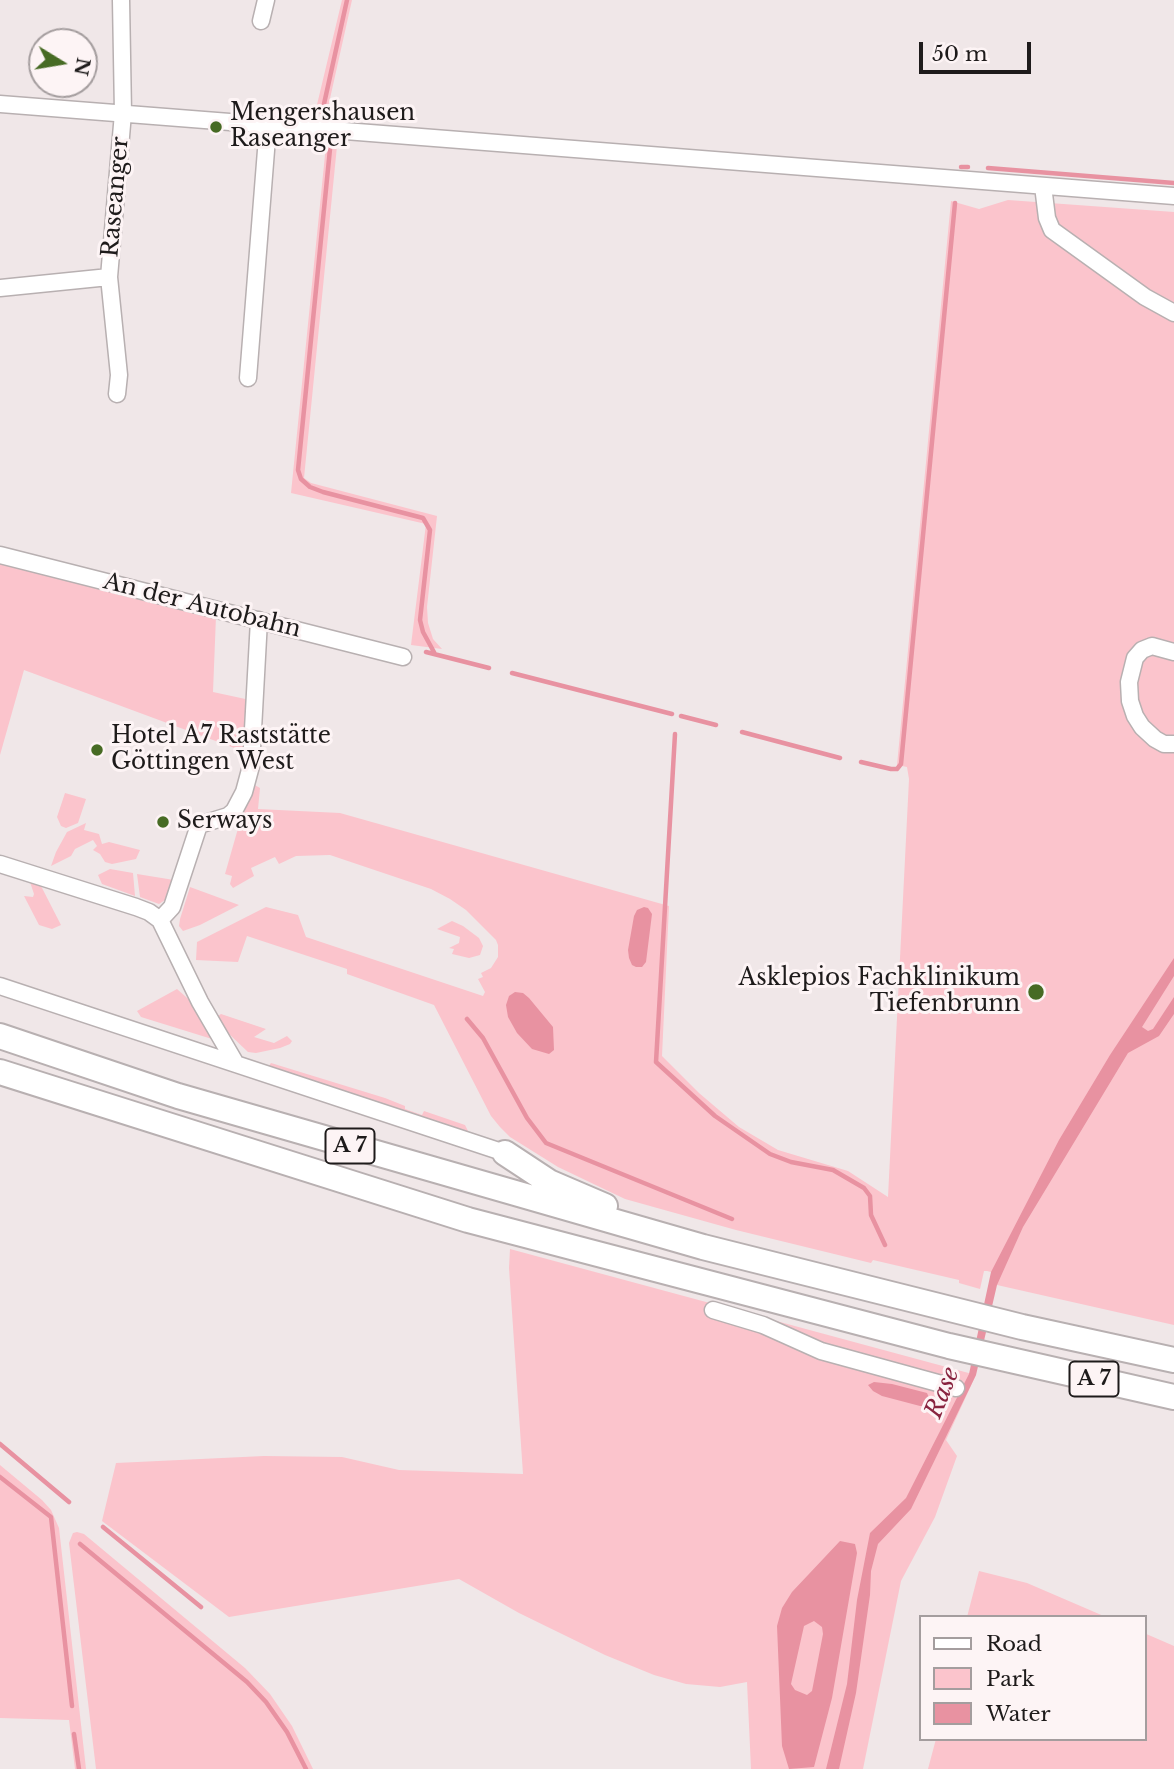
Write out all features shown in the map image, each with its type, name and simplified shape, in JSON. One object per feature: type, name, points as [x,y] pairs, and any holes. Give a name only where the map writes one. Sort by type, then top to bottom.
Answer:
[{"type":"highway","name":"A 7","points":[[0,1036],[178,1096],[703,1247],[952,1310],[1174,1360]]},
{"type":"highway","name":"A 7","points":[[0,1072],[468,1220],[948,1346],[1174,1397]]},
{"type":"highway","points":[[505,1153],[549,1182],[703,1247]]},
{"type":"street","name":"Raseanger","points":[[117,394],[119,375],[109,276],[123,113],[121,0]]},
{"type":"street","points":[[261,21],[266,0]]},
{"type":"street","points":[[0,104],[1174,196]]},
{"type":"street","points":[[248,378],[268,125]]},
{"type":"street","points":[[1043,186],[1047,218],[1052,230],[1145,297],[1174,313]]},
{"type":"street","points":[[0,288],[109,276]]},
{"type":"street","name":"An der Autobahn","points":[[0,555],[403,657]]},
{"type":"street","points":[[160,920],[172,907],[199,825],[228,816],[234,811],[248,780],[253,751],[260,620]]},
{"type":"street","points":[[1174,652],[1152,646],[1142,650],[1135,658],[1129,682],[1130,701],[1142,727],[1164,744],[1174,744]]},
{"type":"street","points":[[0,864],[136,907],[160,920],[200,1002],[236,1064]]},
{"type":"street","points":[[0,986],[505,1153]]},
{"type":"street","points":[[713,1310],[763,1325],[821,1351],[956,1388]]},
{"type":"green space","points":[[342,0],[352,0],[327,112],[315,113]]},
{"type":"green space","points":[[326,145],[337,146],[304,478],[311,483],[437,516],[427,607],[433,639],[442,649],[411,645],[426,524],[291,493]]},
{"type":"green space","name":"Asklepios Fachklinikum Tiefenbrunn","points":[[1008,200],[1174,212],[1174,1325],[997,1285],[991,1272],[987,1271],[984,1271],[980,1289],[959,1283],[959,1280],[873,1260],[871,1263],[625,1199],[558,1167],[510,1137],[500,1127],[491,1116],[434,1005],[347,974],[347,969],[247,936],[238,962],[196,960],[197,942],[266,907],[298,915],[306,937],[483,996],[485,992],[478,979],[483,977],[481,973],[491,968],[498,957],[496,940],[466,910],[450,899],[431,889],[330,855],[296,856],[279,864],[275,857],[251,868],[254,876],[233,888],[230,884],[232,876],[225,874],[251,783],[260,788],[258,809],[340,813],[669,906],[662,1056],[699,1093],[739,1127],[778,1150],[848,1171],[888,1197],[909,779],[907,767],[897,765],[951,201],[979,209]]},
{"type":"green space","points":[[0,561],[216,616],[213,692],[250,700],[248,753],[24,670],[0,755]]},
{"type":"green space","points":[[65,793],[86,799],[78,823],[66,828],[61,826],[57,817]]},
{"type":"green space","points":[[86,823],[84,830],[99,834],[102,844],[109,842],[140,850],[136,859],[112,864],[105,862],[100,854],[93,850],[97,846],[93,840],[51,866],[67,832]]},
{"type":"green space","points":[[110,869],[133,873],[135,896],[102,884],[98,875]]},
{"type":"green space","points":[[137,874],[174,880],[165,900],[159,904],[140,897]]},
{"type":"green space","points":[[30,882],[41,886],[61,925],[52,929],[39,925],[24,896],[33,897]]},
{"type":"green space","points":[[190,887],[239,905],[183,931],[179,926],[180,919]]},
{"type":"green space","points":[[452,921],[479,938],[483,946],[480,955],[469,958],[452,954],[454,949],[449,948],[459,943],[460,937],[437,929]]},
{"type":"green space","points":[[177,989],[194,1004],[212,1039],[141,1017],[137,1011]]},
{"type":"green space","points":[[221,1014],[266,1029],[254,1037],[274,1043],[287,1036],[292,1041],[280,1048],[248,1052],[228,1033],[218,1016]]},
{"type":"green space","points":[[271,1063],[385,1098],[422,1115],[424,1111],[465,1125],[469,1133],[268,1067]]},
{"type":"green space","points":[[510,1249],[976,1375],[946,1440],[957,1456],[935,1517],[901,1581],[863,1769],[751,1769],[747,1682],[720,1687],[686,1684],[654,1675],[605,1655],[519,1613],[459,1579],[229,1617],[102,1521],[116,1463],[264,1456],[342,1457],[399,1470],[523,1474]]},
{"type":"green space","points":[[0,1465],[42,1500],[51,1510],[59,1528],[86,1769],[75,1769],[69,1720],[0,1718]]},
{"type":"green space","points":[[73,1533],[84,1534],[245,1668],[270,1694],[292,1726],[313,1769],[96,1769],[69,1543]]},
{"type":"green space","points":[[979,1571],[1027,1583],[1101,1615],[968,1615]]},
{"type":"green space","points":[[1146,1634],[1174,1646],[1174,1769],[928,1769],[935,1741],[1146,1741]]},
{"type":"water","points":[[644,907],[652,914],[646,962],[642,967],[636,967],[632,965],[628,950],[634,916],[637,910]]},
{"type":"water","points":[[1174,958],[1174,976],[1142,1027],[1148,1031],[1153,1029],[1174,997],[1174,1014],[1159,1036],[1128,1053],[1023,1227],[997,1285],[976,1375],[911,1509],[878,1544],[871,1571],[856,1693],[839,1769],[826,1769],[847,1684],[857,1600],[870,1533],[906,1498],[969,1374],[991,1272],[1059,1140],[1110,1055]]},
{"type":"water","points":[[515,992],[523,993],[529,998],[553,1027],[554,1050],[549,1054],[532,1049],[517,1033],[508,1017],[506,1005],[509,996]]},
{"type":"water","points":[[874,1382],[927,1393],[930,1400],[926,1406],[920,1406],[882,1396],[868,1385]]},
{"type":"water","points":[[840,1541],[855,1544],[857,1553],[832,1698],[814,1767],[789,1769],[782,1746],[777,1626],[782,1608],[792,1592]],"holes":[[[814,1621],[822,1627],[812,1691],[807,1695],[795,1690],[791,1684],[804,1626]]]},
{"type":"waterway","points":[[322,113],[347,0]]},
{"type":"waterway","points":[[330,149],[298,470],[301,479],[310,487],[323,492],[423,518],[430,530],[420,620],[435,654]]},
{"type":"waterway","points":[[961,167],[968,167]]},
{"type":"waterway","points":[[988,168],[1174,183]]},
{"type":"waterway","points":[[861,762],[891,769],[897,769],[901,764],[955,203]]},
{"type":"waterway","points":[[426,652],[489,668]]},
{"type":"waterway","points":[[512,673],[672,714]]},
{"type":"waterway","points":[[681,716],[716,725]]},
{"type":"waterway","points":[[742,732],[840,758]]},
{"type":"waterway","points":[[675,734],[656,1062],[715,1116],[770,1154],[791,1162],[833,1170],[864,1188],[870,1196],[871,1215],[885,1245]]},
{"type":"waterway","points":[[467,1019],[483,1038],[527,1118],[546,1143],[732,1219]]},
{"type":"waterway","points":[[0,1444],[69,1502]]},
{"type":"waterway","points":[[0,1477],[51,1517],[72,1706]]},
{"type":"waterway","points":[[103,1527],[201,1607]]},
{"type":"waterway","points":[[80,1544],[247,1682],[266,1702],[287,1732],[306,1769]]},
{"type":"waterway","points":[[74,1734],[79,1769]]},
{"type":"place","name":"Mengershausen Raseanger","points":[[216,127]]},
{"type":"place","name":"Hotel A7 Raststätte Göttingen West","points":[[97,750]]},
{"type":"place","name":"Serways","points":[[163,822]]},
{"type":"place","name":"Asklepios Fachklinikum Tiefenbrunn","points":[[1036,992]]},
{"type":"water label","name":"Rase","points":[[943,1393]]}]
